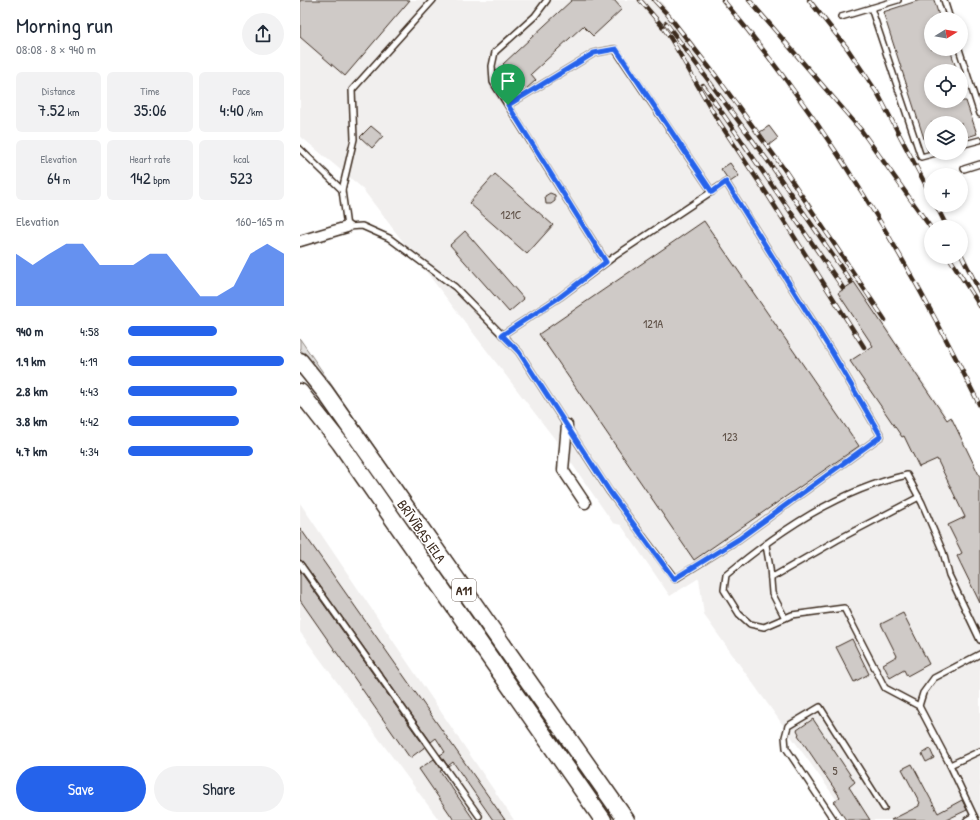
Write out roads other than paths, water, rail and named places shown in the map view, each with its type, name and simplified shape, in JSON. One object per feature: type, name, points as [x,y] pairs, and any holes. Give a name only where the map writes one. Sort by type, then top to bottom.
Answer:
[{"type":"highway","name":"BRĪVĪBAS IELA","points":[[300,361],[325,392],[626,820]]},
{"type":"highway","name":"BRĪVĪBAS IELA","points":[[300,392],[340,443],[603,820]]},
{"type":"street","points":[[300,241],[346,227]]},
{"type":"street","points":[[567,425],[563,470],[585,504]]},
{"type":"lane","points":[[433,0],[352,90],[354,139],[342,190],[346,227],[362,226],[388,238],[455,287],[502,335],[519,352],[610,492],[674,579],[739,539],[881,436],[833,354],[726,182],[606,262],[560,297],[502,335]]},
{"type":"lane","points":[[547,0],[535,16],[496,52],[492,66],[493,82],[606,262]]},
{"type":"lane","points":[[841,17],[898,0]]},
{"type":"lane","points":[[944,0],[948,12]]},
{"type":"lane","points":[[871,8],[921,158],[924,157]]},
{"type":"lane","points":[[508,105],[594,53],[616,49],[712,192]]},
{"type":"lane","points":[[961,56],[980,114]]},
{"type":"lane","points":[[968,144],[980,140]]},
{"type":"lane","points":[[300,149],[342,190]]},
{"type":"lane","points":[[967,168],[980,164]]},
{"type":"lane","points":[[967,820],[975,818],[919,706],[885,688],[844,608],[792,615],[764,626],[750,624],[739,614],[724,590],[726,575],[802,519],[828,504],[854,492],[907,474],[919,496],[943,552],[949,574],[980,640]]},
{"type":"lane","points":[[771,578],[837,540],[919,496]]},
{"type":"lane","points":[[766,545],[772,593],[785,618]]},
{"type":"lane","points":[[300,564],[479,816]]},
{"type":"lane","points":[[919,706],[923,693],[934,678],[980,654]]},
{"type":"lane","points":[[834,820],[786,748],[785,742],[788,726],[820,707],[884,808]]},
{"type":"lane","points":[[950,766],[980,751]]},
{"type":"lane","points":[[591,802],[595,820]]},
{"type":"railway","points":[[640,0],[663,27],[671,39],[717,119],[769,197],[864,347]]},
{"type":"railway","points":[[654,0],[668,15],[716,76],[784,169],[885,320]]},
{"type":"railway","points":[[723,0],[761,47],[797,96],[864,195],[895,246],[953,352],[980,406]]},
{"type":"railway","points":[[749,0],[861,130],[925,220]]},
{"type":"railway","points":[[809,0],[847,48],[878,94],[924,182]]},
{"type":"railway","points":[[666,23],[773,168],[851,282]]},
{"type":"railway","points":[[703,85],[843,288]]},
{"type":"railway","points":[[940,212],[944,220]]},
{"type":"railway","points":[[953,264],[980,306]]},
{"type":"railway","points":[[966,264],[980,292]]}]
